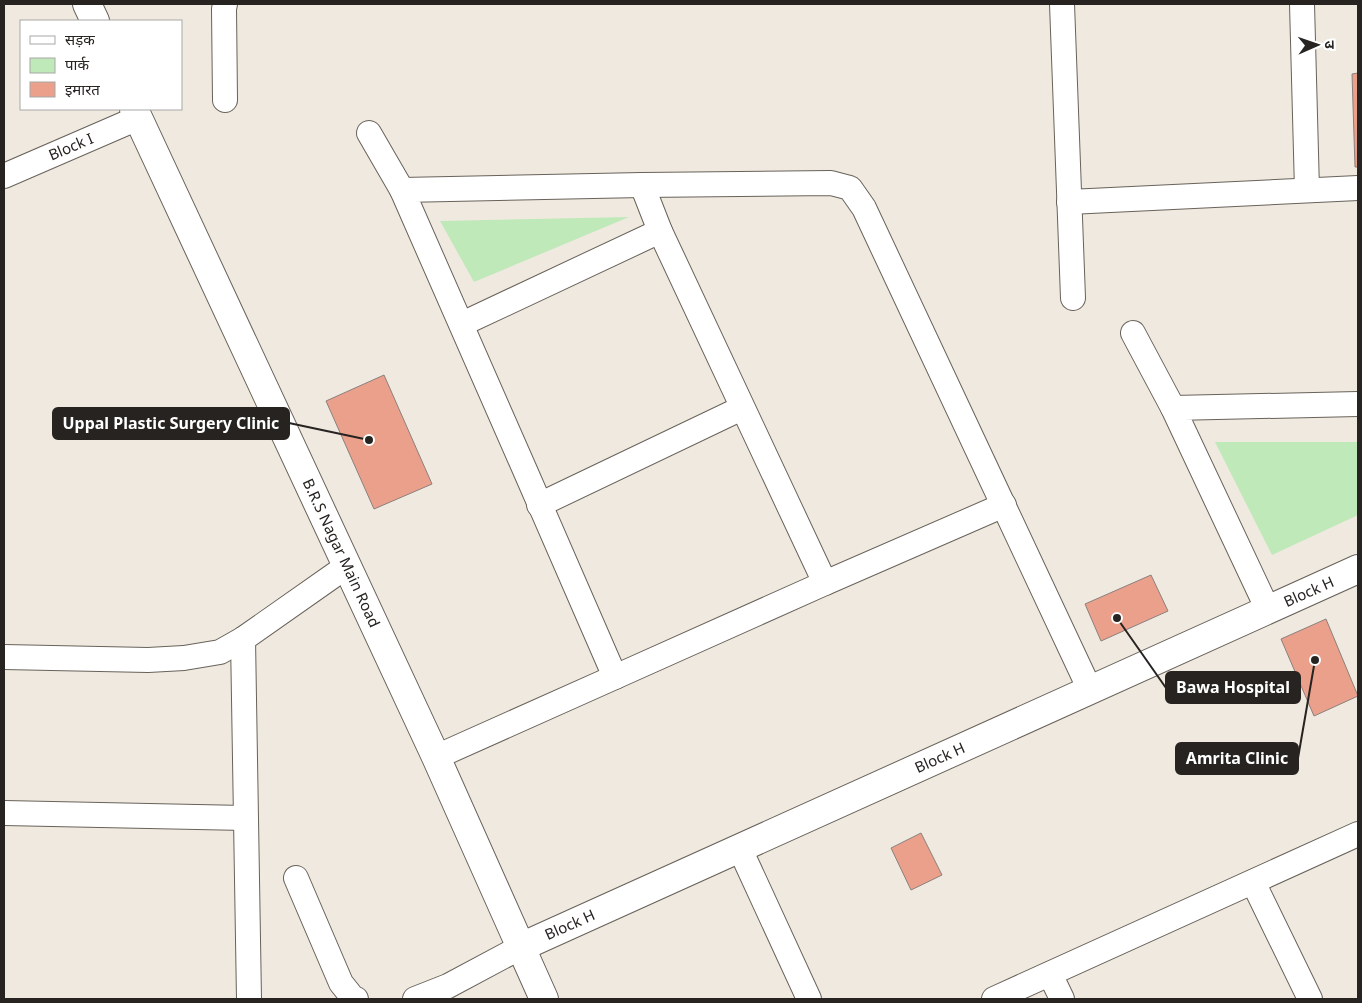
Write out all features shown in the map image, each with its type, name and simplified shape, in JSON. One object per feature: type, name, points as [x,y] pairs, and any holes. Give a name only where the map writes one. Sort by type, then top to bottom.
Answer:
[{"type":"street","points":[[87,4],[95,20]]},
{"type":"street","points":[[225,4],[225,100]]},
{"type":"street","points":[[1062,4],[1073,298]]},
{"type":"street","points":[[1302,4],[1307,190]]},
{"type":"street","name":"Block I","points":[[5,171],[136,113]]},
{"type":"street","name":"B.R.S Nagar Main Road","points":[[136,113],[436,757],[544,999]]},
{"type":"street","points":[[369,133],[402,190],[615,677]]},
{"type":"street","points":[[402,190],[831,183],[850,188],[864,208],[1090,690]]},
{"type":"street","points":[[642,185],[660,231],[825,583]]},
{"type":"street","points":[[1069,202],[1358,188]]},
{"type":"street","points":[[462,324],[660,231]]},
{"type":"street","points":[[1133,333],[1173,408],[1268,610]]},
{"type":"street","points":[[1173,408],[1358,404]]},
{"type":"street","points":[[539,505],[742,408]]},
{"type":"street","points":[[436,757],[1004,505]]},
{"type":"street","points":[[4,657],[148,660],[184,658],[220,652],[243,639],[347,566]]},
{"type":"street","name":"Block H","points":[[521,947],[1268,610],[1358,572]]},
{"type":"street","points":[[243,639],[248,999]]},
{"type":"street","points":[[4,813],[245,818]]},
{"type":"street","points":[[994,999],[1358,834]]},
{"type":"street","points":[[740,849],[809,999]]},
{"type":"street","points":[[296,878],[341,984],[356,999]]},
{"type":"street","points":[[1253,882],[1310,999]]},
{"type":"street","points":[[415,999],[448,986],[521,947]]},
{"type":"street","points":[[1050,974],[1062,999]]},
{"type":"green space","points":[[629,217],[474,282],[440,221]]},
{"type":"green space","points":[[1215,442],[1358,442],[1358,515],[1272,555]]},
{"type":"building","points":[[1358,73],[1358,167],[1355,167],[1352,74]]},
{"type":"building","points":[[384,375],[432,484],[374,509],[326,401]]},
{"type":"building","points":[[1151,575],[1168,611],[1101,641],[1085,604]]},
{"type":"building","points":[[1326,619],[1358,696],[1314,716],[1281,639]]},
{"type":"building","points":[[921,833],[942,875],[911,890],[891,848]]},
{"type":"place","name":"Uppal Plastic Surgery Clinic","points":[[369,440]]},
{"type":"place","name":"Bawa Hospital","points":[[1117,618]]},
{"type":"place","name":"Amrita Clinic","points":[[1315,660]]}]
